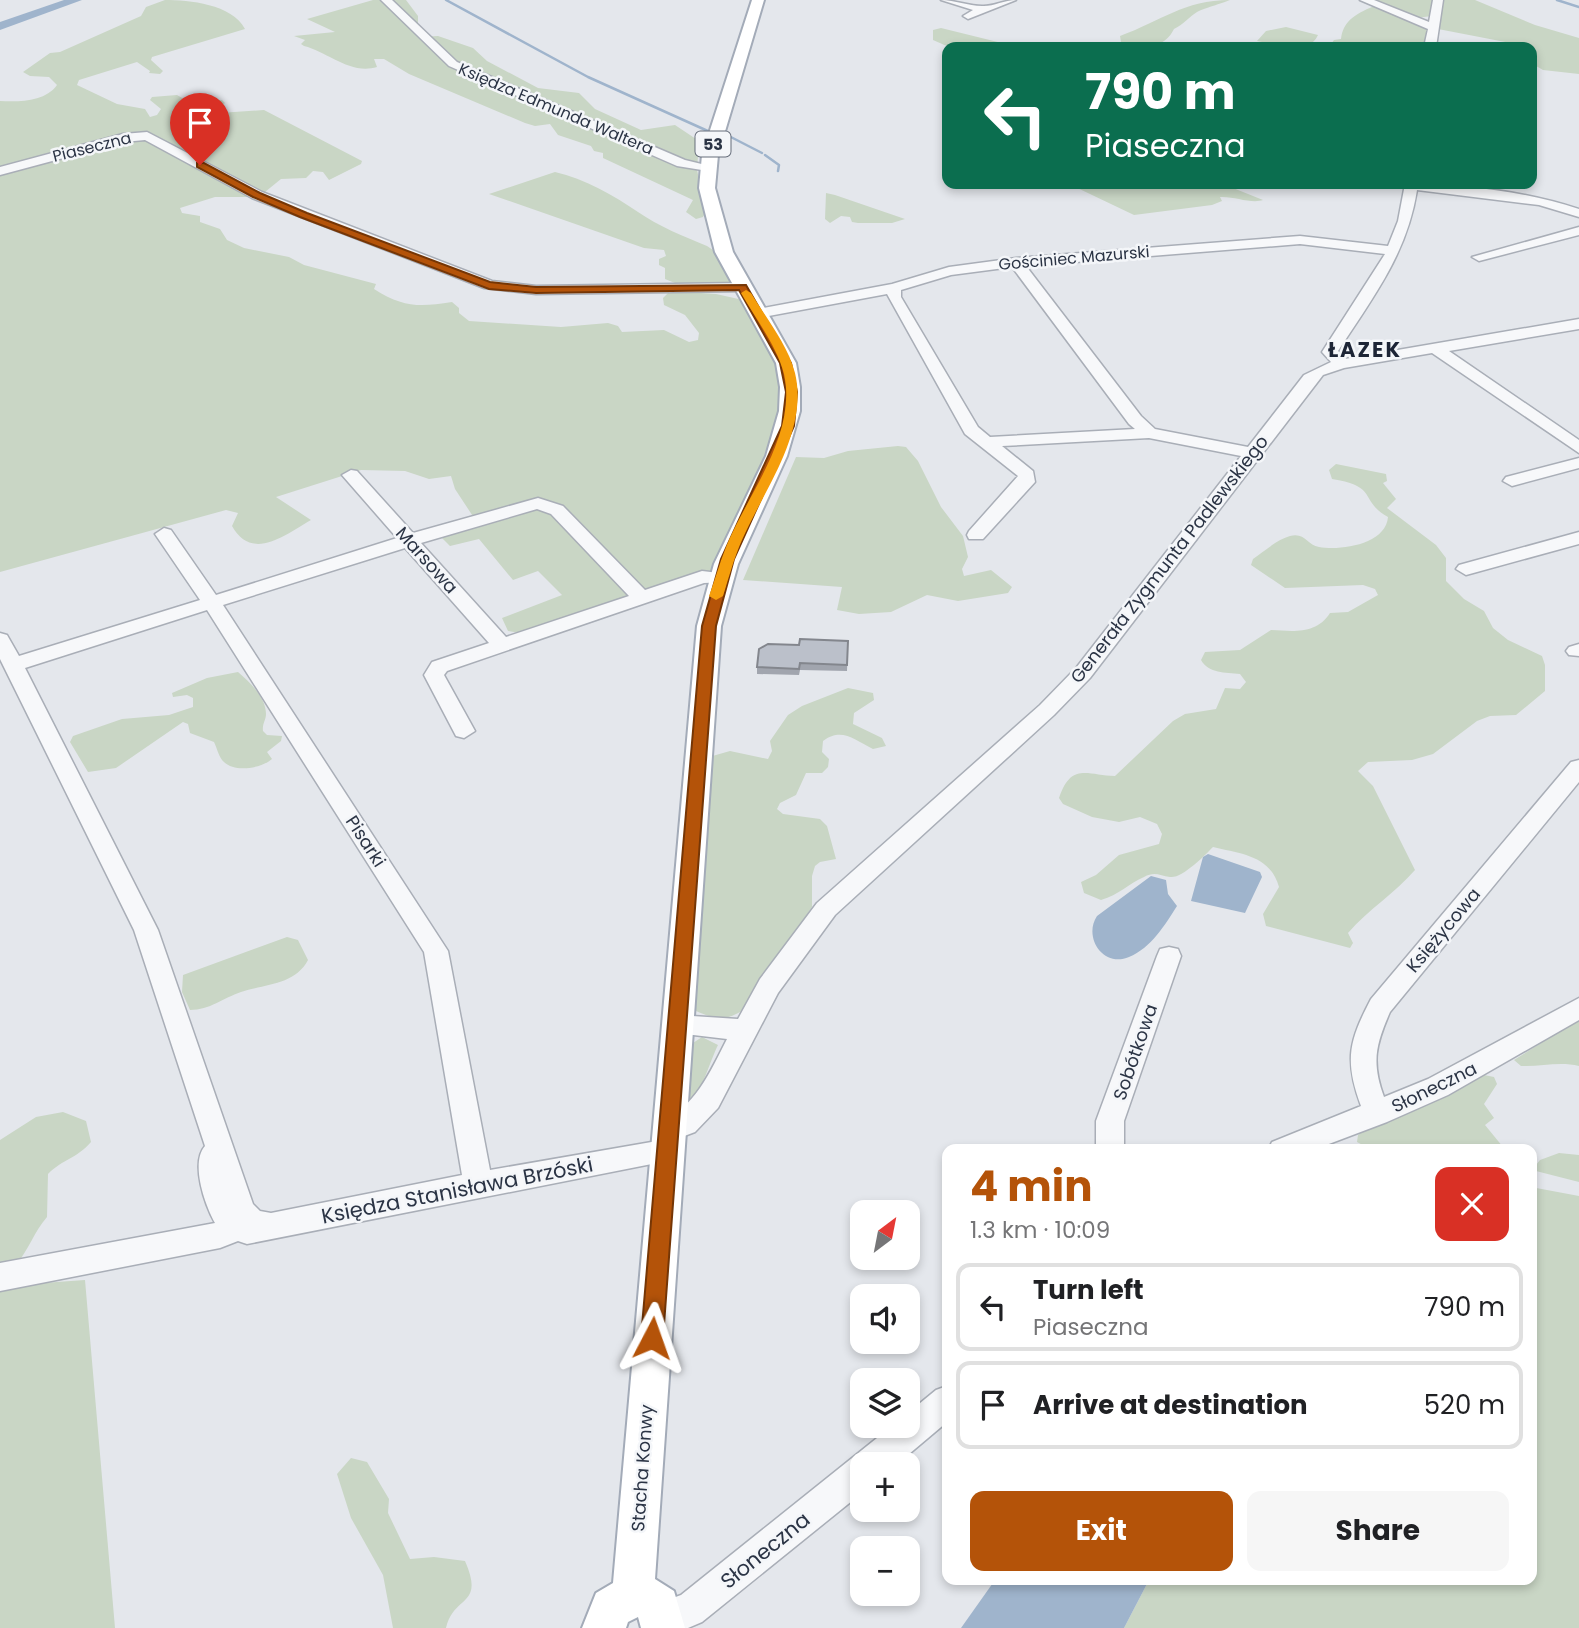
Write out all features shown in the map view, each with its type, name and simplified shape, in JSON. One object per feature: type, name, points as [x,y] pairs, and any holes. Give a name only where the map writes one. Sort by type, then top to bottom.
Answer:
[{"type":"main road","name":"Stacha Konwy","points":[[653,1614],[667,1140],[706,654],[721,578],[779,450],[791,411],[790,377],[786,363],[724,252],[713,219],[707,188],[708,167],[758,0]]},
{"type":"main road","points":[[604,1628],[611,1608],[653,1614]]},
{"type":"street","name":"Księdza Edmunda Waltera","points":[[386,0],[453,64],[682,163],[708,167]]},
{"type":"street","points":[[946,0],[984,10]]},
{"type":"street","points":[[968,16],[1011,0]]},
{"type":"street","points":[[1431,42],[1438,0]]},
{"type":"street","points":[[1371,2],[1433,27]]},
{"type":"street","name":"Piaseczna","points":[[0,171],[123,138],[147,136],[257,195],[489,285],[536,290],[742,287]]},
{"type":"street","points":[[1410,189],[1405,221],[1394,251],[1330,352],[1340,364],[1579,324]]},
{"type":"street","points":[[1449,189],[1541,201],[1579,213]]},
{"type":"street","points":[[1479,257],[1579,231]]},
{"type":"street","name":"Gościniec Mazurski","points":[[758,313],[894,288],[948,271],[1016,262],[1300,240],[1394,251]]},
{"type":"street","points":[[1016,262],[1136,420],[1149,433]]},
{"type":"street","points":[[894,288],[894,297],[943,386],[971,430],[983,442],[1022,469],[1027,479],[976,535]]},
{"type":"street","points":[[1435,348],[1579,448]]},
{"type":"street","name":"Generała Zygmunta Padlewskiego","points":[[667,1140],[708,1100],[787,959],[826,909],[1047,710],[1083,673],[1310,378],[1327,367],[1340,364]]},
{"type":"street","points":[[983,442],[1149,433],[1251,453]]},
{"type":"street","points":[[1512,481],[1579,463]]},
{"type":"street","name":"Marsowa","points":[[351,475],[502,645]]},
{"type":"street","points":[[13,666],[527,505],[548,505],[557,510],[641,597]]},
{"type":"street","name":"Pisarki","points":[[164,534],[436,951],[478,1184]]},
{"type":"street","points":[[1466,569],[1579,538]]},
{"type":"street","points":[[464,731],[434,673],[445,664],[702,577],[721,578]]},
{"type":"street","points":[[0,639],[146,930],[208,1118],[217,1191],[228,1219],[250,1226]]},
{"type":"street","name":"Księżycowa","points":[[1377,1114],[1366,1084],[1363,1043],[1380,1006],[1579,766]]},
{"type":"street","name":"Sobótkowa","points":[[1110,1144],[1110,1121],[1169,956]]},
{"type":"street","name":"Słoneczna","points":[[1298,1144],[1377,1114],[1450,1081],[1579,1008]]},
{"type":"street","points":[[677,1025],[745,1030]]},
{"type":"street","name":"Księdza Stanisława Brzóski","points":[[0,1277],[220,1235],[250,1226],[478,1184],[667,1140]]},
{"type":"street","points":[[886,1452],[942,1405]]},
{"type":"street","name":"Słoneczna","points":[[653,1614],[690,1610],[850,1481]]},
{"type":"green space","points":[[165,0],[209,5],[230,14],[245,29],[152,57],[151,60],[163,71],[160,74],[149,73],[150,71],[137,62],[79,80],[77,85],[117,104],[145,109],[150,117],[157,115],[161,109],[150,100],[152,97],[177,95],[191,103],[222,100],[225,103],[215,110],[219,113],[264,110],[362,161],[361,164],[329,180],[323,172],[313,171],[306,178],[281,179],[265,192],[248,197],[215,197],[180,208],[182,213],[200,216],[200,222],[220,229],[227,240],[244,248],[289,257],[304,265],[376,284],[374,289],[403,303],[431,305],[452,302],[459,308],[459,313],[469,321],[561,327],[608,323],[618,326],[622,332],[664,330],[689,342],[698,340],[699,333],[685,315],[664,305],[663,298],[670,291],[716,294],[743,300],[780,359],[781,425],[712,572],[647,589],[520,633],[508,631],[502,618],[562,595],[538,571],[513,580],[479,539],[450,546],[441,537],[478,524],[455,489],[451,476],[429,479],[405,471],[361,470],[276,497],[311,520],[269,542],[259,544],[240,537],[232,526],[238,513],[226,510],[0,572],[0,101],[23,101],[46,95],[57,85],[49,77],[30,76],[23,72],[50,53],[60,52],[141,16],[146,7]]},
{"type":"green space","points":[[373,0],[406,0],[418,16],[418,24],[410,28],[419,37],[438,36],[473,48],[487,61],[538,88],[579,93],[595,109],[641,130],[675,125],[699,141],[697,170],[706,211],[703,217],[696,219],[686,212],[693,200],[603,158],[603,153],[594,151],[591,146],[558,135],[550,124],[535,126],[525,123],[409,74],[384,59],[374,59],[377,67],[367,69],[348,65],[304,46],[301,44],[305,40],[294,36],[335,32],[307,19]]},
{"type":"green space","points":[[1230,0],[1197,12],[1162,42],[1121,42],[1120,36],[1173,12],[1214,1]]},
{"type":"green space","points":[[1370,0],[1434,0],[1432,16],[1416,18]]},
{"type":"green space","points":[[1442,0],[1475,0],[1535,25],[1579,38],[1579,74],[1543,70],[1537,66],[1537,42],[1505,42],[1438,29]]},
{"type":"green space","points":[[1374,6],[1428,27],[1426,42],[1333,42],[1341,39],[1344,28],[1360,13]]},
{"type":"green space","points":[[1286,27],[1318,35],[1313,42],[1257,41],[1266,31]]},
{"type":"green space","points":[[941,28],[998,42],[942,44],[933,40],[933,30]]},
{"type":"green space","points":[[555,172],[598,188],[654,222],[707,246],[716,252],[733,283],[675,283],[665,279],[665,268],[659,265],[659,259],[666,256],[664,250],[644,248],[489,194]]},
{"type":"green space","points":[[1079,189],[1236,189],[1263,200],[1220,197],[1222,201],[1212,205],[1134,215]]},
{"type":"green space","points":[[826,193],[905,219],[892,223],[858,223],[852,222],[850,217],[841,216],[830,223],[825,219]]},
{"type":"green space","points":[[906,447],[918,461],[941,507],[963,536],[968,557],[962,569],[964,576],[991,570],[1012,587],[1008,593],[958,601],[927,595],[891,612],[859,614],[837,610],[842,587],[743,580],[796,457],[824,458],[848,451]]},
{"type":"green space","points":[[1336,464],[1386,474],[1387,481],[1383,483],[1396,499],[1387,508],[1436,545],[1446,558],[1446,581],[1464,599],[1484,611],[1493,628],[1508,640],[1542,656],[1545,665],[1545,691],[1516,715],[1490,716],[1477,721],[1433,754],[1412,760],[1368,762],[1358,771],[1373,786],[1415,870],[1348,933],[1353,943],[1350,948],[1266,926],[1263,914],[1279,887],[1275,876],[1262,862],[1244,854],[1213,847],[1193,866],[1175,877],[1148,875],[1101,900],[1084,893],[1081,882],[1096,875],[1119,855],[1159,844],[1162,834],[1157,824],[1140,817],[1119,822],[1092,817],[1063,804],[1059,798],[1069,779],[1081,773],[1115,776],[1173,721],[1185,714],[1216,709],[1225,688],[1240,689],[1246,682],[1240,674],[1208,668],[1201,660],[1205,652],[1240,650],[1271,630],[1296,631],[1311,628],[1330,613],[1348,612],[1378,595],[1375,589],[1363,585],[1285,588],[1251,565],[1253,559],[1290,536],[1303,537],[1319,547],[1339,548],[1361,544],[1379,534],[1388,517],[1379,511],[1363,490],[1347,482],[1332,479],[1329,470]]},
{"type":"green space","points":[[238,672],[252,685],[263,702],[266,714],[263,731],[267,735],[282,736],[281,741],[267,752],[272,759],[262,765],[241,768],[229,765],[221,758],[214,742],[190,733],[188,724],[183,722],[116,768],[88,772],[70,742],[73,736],[122,719],[169,715],[193,707],[193,698],[187,695],[173,697],[172,693],[207,678]]},
{"type":"green space","points":[[848,688],[873,693],[874,700],[854,713],[853,724],[882,738],[886,746],[873,749],[842,735],[823,741],[822,752],[829,759],[828,767],[822,773],[806,773],[796,795],[780,803],[777,809],[783,814],[820,819],[827,826],[836,859],[820,862],[815,866],[812,876],[812,907],[743,1010],[720,1018],[696,1011],[691,1000],[709,757],[730,751],[768,759],[772,751],[770,741],[788,715],[802,706]]},
{"type":"green space","points":[[287,937],[298,940],[308,960],[295,974],[279,982],[241,992],[210,1006],[190,1010],[182,992],[183,975]]},
{"type":"green space","points":[[1579,1019],[1579,1066],[1521,1066],[1514,1060]]},
{"type":"green space","points":[[702,1037],[718,1045],[695,1098],[691,1102],[685,1102],[687,1047]]},
{"type":"green space","points":[[1484,1075],[1494,1077],[1497,1084],[1484,1104],[1494,1118],[1485,1125],[1501,1144],[1357,1142],[1358,1135],[1367,1128]]},
{"type":"green space","points":[[63,1112],[86,1121],[91,1142],[48,1174],[47,1217],[16,1265],[0,1266],[0,1140],[36,1117]]},
{"type":"green space","points":[[1559,1153],[1579,1155],[1579,1182],[1537,1171],[1540,1160]]},
{"type":"green space","points":[[1537,1188],[1579,1196],[1579,1628],[1124,1628],[1146,1585],[1537,1585]]},
{"type":"green space","points":[[85,1280],[115,1628],[0,1628],[0,1286]]},
{"type":"green space","points":[[351,1458],[367,1462],[389,1499],[388,1513],[410,1559],[434,1557],[465,1561],[472,1586],[466,1599],[450,1617],[446,1628],[393,1628],[383,1575],[351,1518],[337,1474]]},
{"type":"water","points":[[1208,854],[1260,872],[1262,877],[1245,913],[1191,901],[1203,857]]},
{"type":"water","points":[[1151,876],[1166,880],[1168,894],[1177,906],[1157,935],[1144,948],[1129,957],[1111,958],[1098,948],[1094,941],[1093,924],[1097,916]]},
{"type":"water","points":[[991,1585],[1146,1585],[1124,1628],[961,1628]]},
{"type":"building","points":[[800,639],[848,641],[847,665],[800,663],[799,669],[757,667],[759,649],[768,644],[799,645]]},
{"type":"waterway","points":[[0,26],[76,0]]},
{"type":"waterway","points":[[446,0],[588,77],[710,132]]},
{"type":"waterway","points":[[1557,0],[1579,7]]},
{"type":"waterway","points":[[723,133],[762,153]]},
{"type":"waterway","points":[[765,155],[779,165],[778,171]]},
{"type":"slow traffic","points":[[716,596],[727,559],[776,458],[791,411],[792,392],[786,363],[746,293]]},
{"type":"district","name":"ŁAZEK","points":[[1365,349]]},
{"type":"route","points":[[200,165],[303,215],[489,285],[536,290],[742,287],[786,363],[792,392],[788,426],[776,458],[727,559],[709,626],[652,1338]]}]
